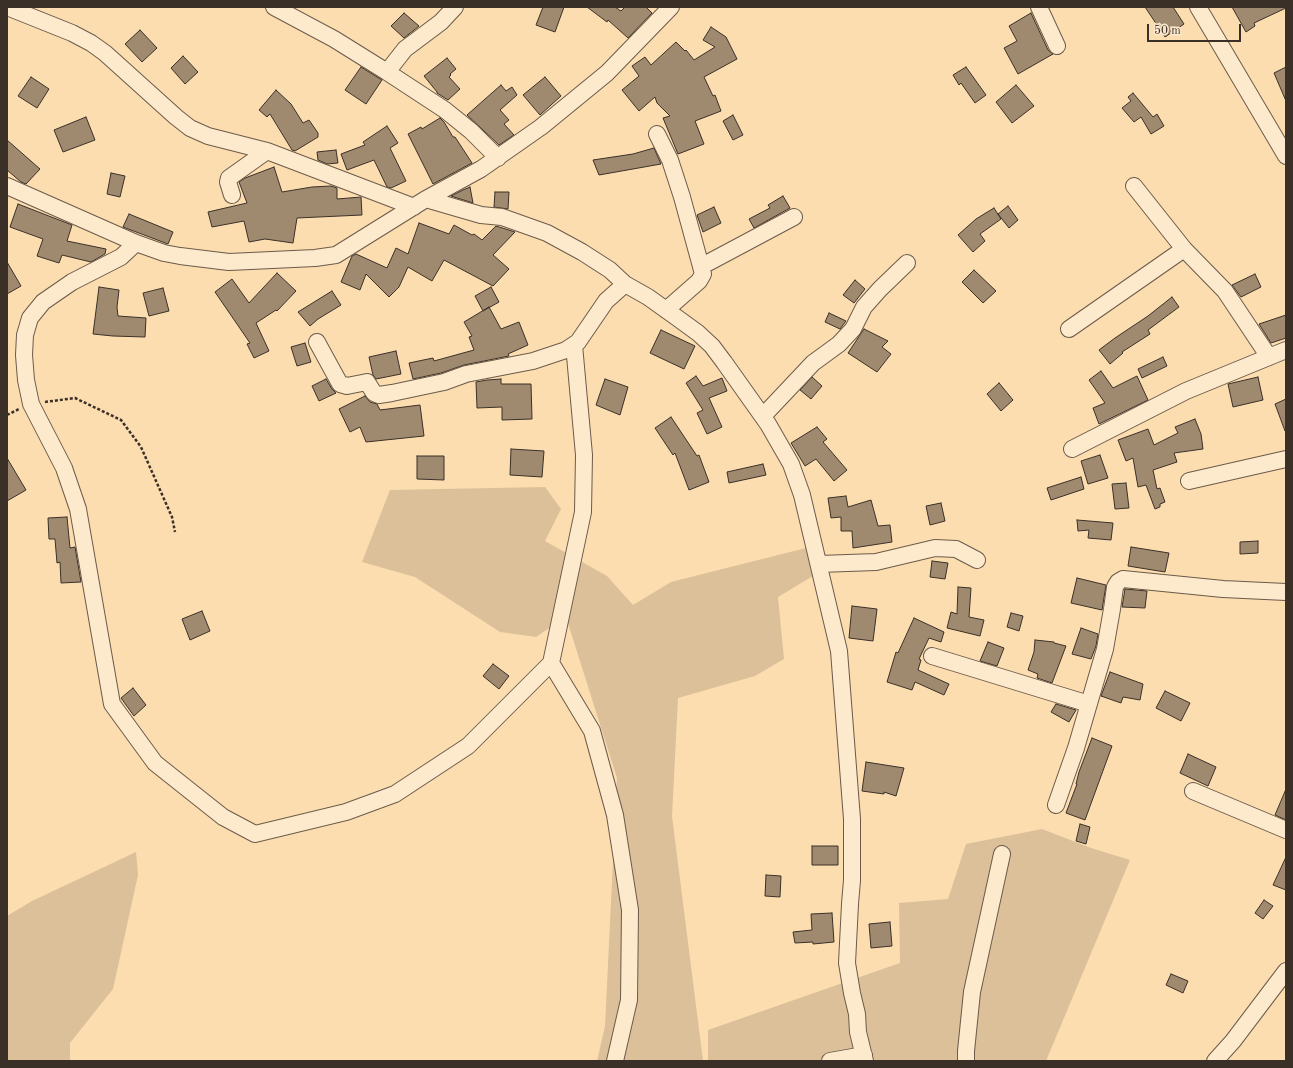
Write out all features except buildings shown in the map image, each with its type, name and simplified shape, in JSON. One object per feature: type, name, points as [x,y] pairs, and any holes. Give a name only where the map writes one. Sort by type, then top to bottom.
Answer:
[{"type":"street","points":[[7,7],[72,33],[91,43],[106,53],[190,128],[208,136],[267,151],[420,203],[481,215],[502,217],[547,234],[582,252],[610,270],[624,284],[648,297],[698,333],[712,346],[763,416],[791,464],[798,482],[819,564],[839,652],[852,819],[852,880],[847,963],[857,1014],[858,1032],[865,1058],[830,1061]]},
{"type":"street","points":[[274,7],[334,39],[450,114],[471,131],[498,158]]},
{"type":"street","points":[[387,72],[404,49],[441,22],[455,7]]},
{"type":"street","points":[[1039,7],[1056,46]]},
{"type":"street","points":[[1198,7],[1286,156]]},
{"type":"street","points":[[7,186],[136,243],[180,256],[222,261],[315,258],[336,255],[420,203],[498,158],[541,128],[607,73],[665,9]]},
{"type":"street","points":[[657,134],[670,160],[702,266],[703,274],[699,282],[666,310]]},
{"type":"street","points":[[232,195],[228,182],[229,178],[267,151]]},
{"type":"street","points":[[1134,186],[1184,249],[1225,291],[1269,357]]},
{"type":"street","points":[[702,266],[794,217]]},
{"type":"street","points":[[136,243],[121,257],[72,282],[43,302],[30,318],[25,335],[24,356],[30,404],[64,468],[78,509],[112,704],[155,763],[223,817],[255,834],[346,812],[396,794],[468,746],[551,663],[583,512],[584,455],[574,345]]},
{"type":"street","points":[[1069,329],[1184,249]]},
{"type":"street","points":[[763,416],[813,363],[839,344],[853,328],[864,307],[907,263]]},
{"type":"street","points":[[317,342],[340,384],[347,386],[367,382],[374,393],[379,395],[392,393],[444,382],[466,374],[533,361],[566,350],[578,342],[606,301],[624,284]]},
{"type":"street","points":[[1072,449],[1186,391],[1286,350]]},
{"type":"street","points":[[1189,481],[1286,459]]},
{"type":"street","points":[[819,564],[876,562],[935,548],[956,549],[977,560]]},
{"type":"street","points":[[1056,805],[1076,748],[1105,649],[1114,587],[1118,582],[1123,580],[1223,589],[1286,592]]},
{"type":"street","points":[[932,656],[1089,704]]},
{"type":"street","points":[[551,663],[592,731],[616,823],[630,910],[629,1000],[615,1061]]},
{"type":"street","points":[[1193,791],[1286,830]]},
{"type":"street","points":[[966,1061],[972,992],[1002,854]]},
{"type":"street","points":[[1214,1061],[1233,1041],[1286,971]]},
{"type":"path","points":[[7,415],[30,404],[74,398],[121,420],[141,447],[172,516],[175,532]]},
{"type":"shaded area","points":[[545,487],[561,509],[545,541],[607,576],[633,605],[671,582],[806,548],[813,576],[778,597],[784,659],[755,676],[678,698],[672,816],[703,1061],[597,1061],[605,1026],[617,778],[566,617],[536,637],[500,632],[415,577],[362,562],[390,490]]},
{"type":"shaded area","points":[[1042,829],[1091,848],[1130,860],[1046,1061],[708,1061],[708,1030],[900,963],[899,903],[948,899],[966,844]]},
{"type":"shaded area","points":[[136,852],[138,875],[113,989],[70,1043],[70,1061],[7,1061],[7,916],[32,901]]}]
